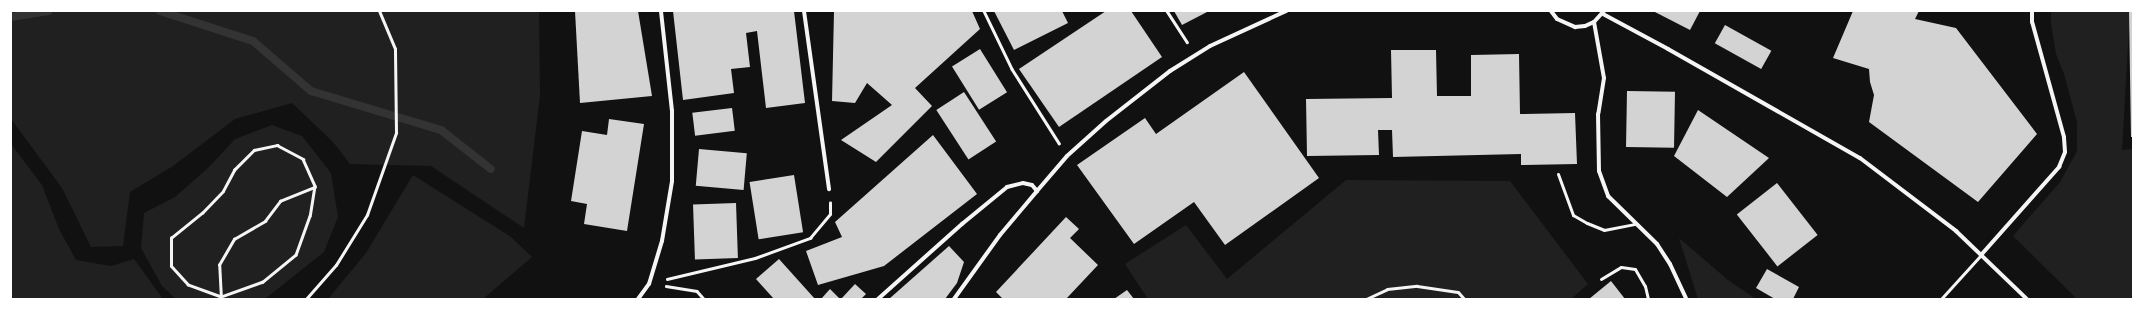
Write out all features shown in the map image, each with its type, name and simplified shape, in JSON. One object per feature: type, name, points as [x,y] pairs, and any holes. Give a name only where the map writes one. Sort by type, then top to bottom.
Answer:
[{"type":"street","points":[[638,299],[649,284],[662,241],[672,181],[672,111],[661,11]]},
{"type":"street","points":[[804,11],[829,189]]},
{"type":"street","points":[[954,299],[1000,235],[1037,191],[1067,156],[1106,121],[1170,71],[1195,55],[1210,46],[1286,11]]},
{"type":"street","points":[[1551,11],[1558,20],[1575,27],[1585,26],[1594,22],[1603,12],[1860,158],[1956,231],[2027,299]]},
{"type":"street","points":[[1981,255],[2059,167],[2065,152],[2064,137],[2032,22],[2032,11]]},
{"type":"street","points":[[1594,22],[1604,78],[1598,114],[1599,171],[1608,196],[1657,244],[1670,264],[1686,299]]},
{"type":"street","points":[[878,299],[962,224],[1007,188],[1023,183],[1032,185],[1037,191]]},
{"type":"lane","points":[[1558,174],[1573,215],[1586,223],[1604,230],[1635,224]]},
{"type":"lane","points":[[1941,299],[1981,255]]},
{"type":"lane","points":[[1601,279],[1621,266],[1635,269],[1644,286],[1648,299]]},
{"type":"lane","points":[[1366,299],[1387,289],[1417,286],[1458,292],[1464,299]]},
{"type":"path","points":[[306,299],[336,265],[367,215],[396,133],[395,49],[379,11]]},
{"type":"path","points":[[984,11],[1012,69],[1067,156]]},
{"type":"path","points":[[1167,11],[1195,55]]},
{"type":"path","points":[[277,145],[304,159],[315,186],[310,216],[296,255],[264,282],[221,298],[188,285],[171,266],[171,238],[202,213],[224,191],[234,170],[254,150],[277,145]]},
{"type":"path","points":[[221,298],[219,265],[234,239],[265,221],[280,201],[315,186]]},
{"type":"path","points":[[649,284],[755,258],[810,238],[830,214],[829,189]]},
{"type":"path","points":[[649,284],[697,291],[704,299]]},
{"type":"shaded area","points":[[11,11],[539,11],[540,96],[524,228],[431,166],[350,164],[333,142],[292,103],[235,119],[173,166],[130,192],[123,246],[91,247],[62,188],[11,119]]},
{"type":"shaded area","points":[[2051,11],[2130,11],[2122,150],[2133,149],[2133,299],[2077,299],[2013,236],[2060,182],[2077,151],[2077,122],[2064,74],[2056,54],[2051,23]]},
{"type":"shaded area","points":[[272,125],[302,136],[331,173],[338,217],[324,252],[265,299],[176,299],[162,286],[141,248],[144,213],[175,197],[208,168],[235,139]]},
{"type":"shaded area","points":[[11,144],[42,185],[59,229],[76,260],[111,266],[134,259],[163,299],[11,299]]},
{"type":"shaded area","points":[[413,175],[511,237],[532,257],[483,299],[328,299],[366,253]]},
{"type":"shaded area","points":[[1346,180],[1510,181],[1588,284],[1571,299],[1148,299],[1125,264],[1186,225],[1227,279]]},
{"type":"shaded area","points":[[1679,238],[1728,280],[1756,299],[1698,299]]},
{"type":"building","points":[[575,11],[638,11],[652,96],[580,103]]},
{"type":"building","points":[[673,11],[794,11],[805,103],[766,108],[757,31],[746,33],[750,67],[731,69],[734,93],[683,100]]},
{"type":"building","points":[[834,11],[972,11],[980,29],[915,88],[932,106],[876,162],[841,140],[892,105],[867,83],[855,103],[832,101]]},
{"type":"building","points":[[994,11],[1062,11],[1068,23],[1014,50]]},
{"type":"building","points":[[1106,11],[1131,11],[1162,57],[1059,127],[1019,69]]},
{"type":"building","points":[[1174,11],[1209,11],[1182,25]]},
{"type":"building","points":[[1653,11],[1700,11],[1690,30]]},
{"type":"building","points":[[1853,11],[1919,11],[1915,19],[1956,28],[2037,134],[1978,202],[1869,122],[1874,95],[1870,82],[1869,69],[1833,58]]},
{"type":"building","points":[[2129,11],[2133,11],[2133,137],[2131,137]]},
{"type":"building","points":[[1725,25],[1771,51],[1761,69],[1715,43]]},
{"type":"building","points":[[980,49],[1007,92],[979,110],[952,66]]},
{"type":"building","points":[[1391,50],[1436,50],[1437,96],[1471,96],[1471,55],[1519,54],[1520,114],[1575,113],[1577,164],[1521,165],[1521,154],[1393,157],[1392,130],[1378,130],[1379,155],[1307,156],[1306,99],[1392,98]]},
{"type":"building","points":[[1244,72],[1319,178],[1225,245],[1194,202],[1134,244],[1077,165],[1145,118],[1156,134]]},
{"type":"building","points":[[1627,91],[1675,92],[1674,148],[1626,147]]},
{"type":"building","points":[[964,92],[996,141],[968,159],[936,110]]},
{"type":"building","points":[[732,108],[735,131],[695,136],[692,113]]},
{"type":"building","points":[[1698,110],[1769,158],[1727,197],[1674,156]]},
{"type":"building","points":[[609,119],[644,124],[627,231],[584,224],[587,204],[571,201],[582,131],[607,135]]},
{"type":"building","points":[[933,135],[977,194],[884,266],[818,285],[806,251],[842,237],[835,222]]},
{"type":"building","points":[[699,149],[747,153],[744,190],[696,186]]},
{"type":"building","points":[[794,175],[803,232],[759,239],[750,182]]},
{"type":"building","points":[[1777,183],[1818,235],[1777,266],[1737,214]]},
{"type":"building","points":[[736,203],[738,258],[695,259],[693,205]]},
{"type":"building","points":[[1066,217],[1079,229],[1070,238],[1098,265],[1066,299],[1003,299],[996,292]]},
{"type":"building","points":[[949,246],[964,262],[957,283],[945,299],[889,299]]},
{"type":"building","points":[[779,259],[815,299],[774,299],[756,279]]},
{"type":"building","points":[[1767,269],[1799,287],[1793,299],[1775,299],[1756,288]]},
{"type":"building","points":[[1611,281],[1625,299],[1589,299]]},
{"type":"building","points":[[855,284],[866,294],[861,299],[841,299]]},
{"type":"building","points":[[830,289],[840,299],[821,299]]},
{"type":"building","points":[[1127,290],[1134,299],[1114,299]]},
{"type":"waterway","points":[[11,17],[49,11]]},
{"type":"waterway","points":[[160,11],[253,41],[311,91],[441,130],[491,169]]}]
